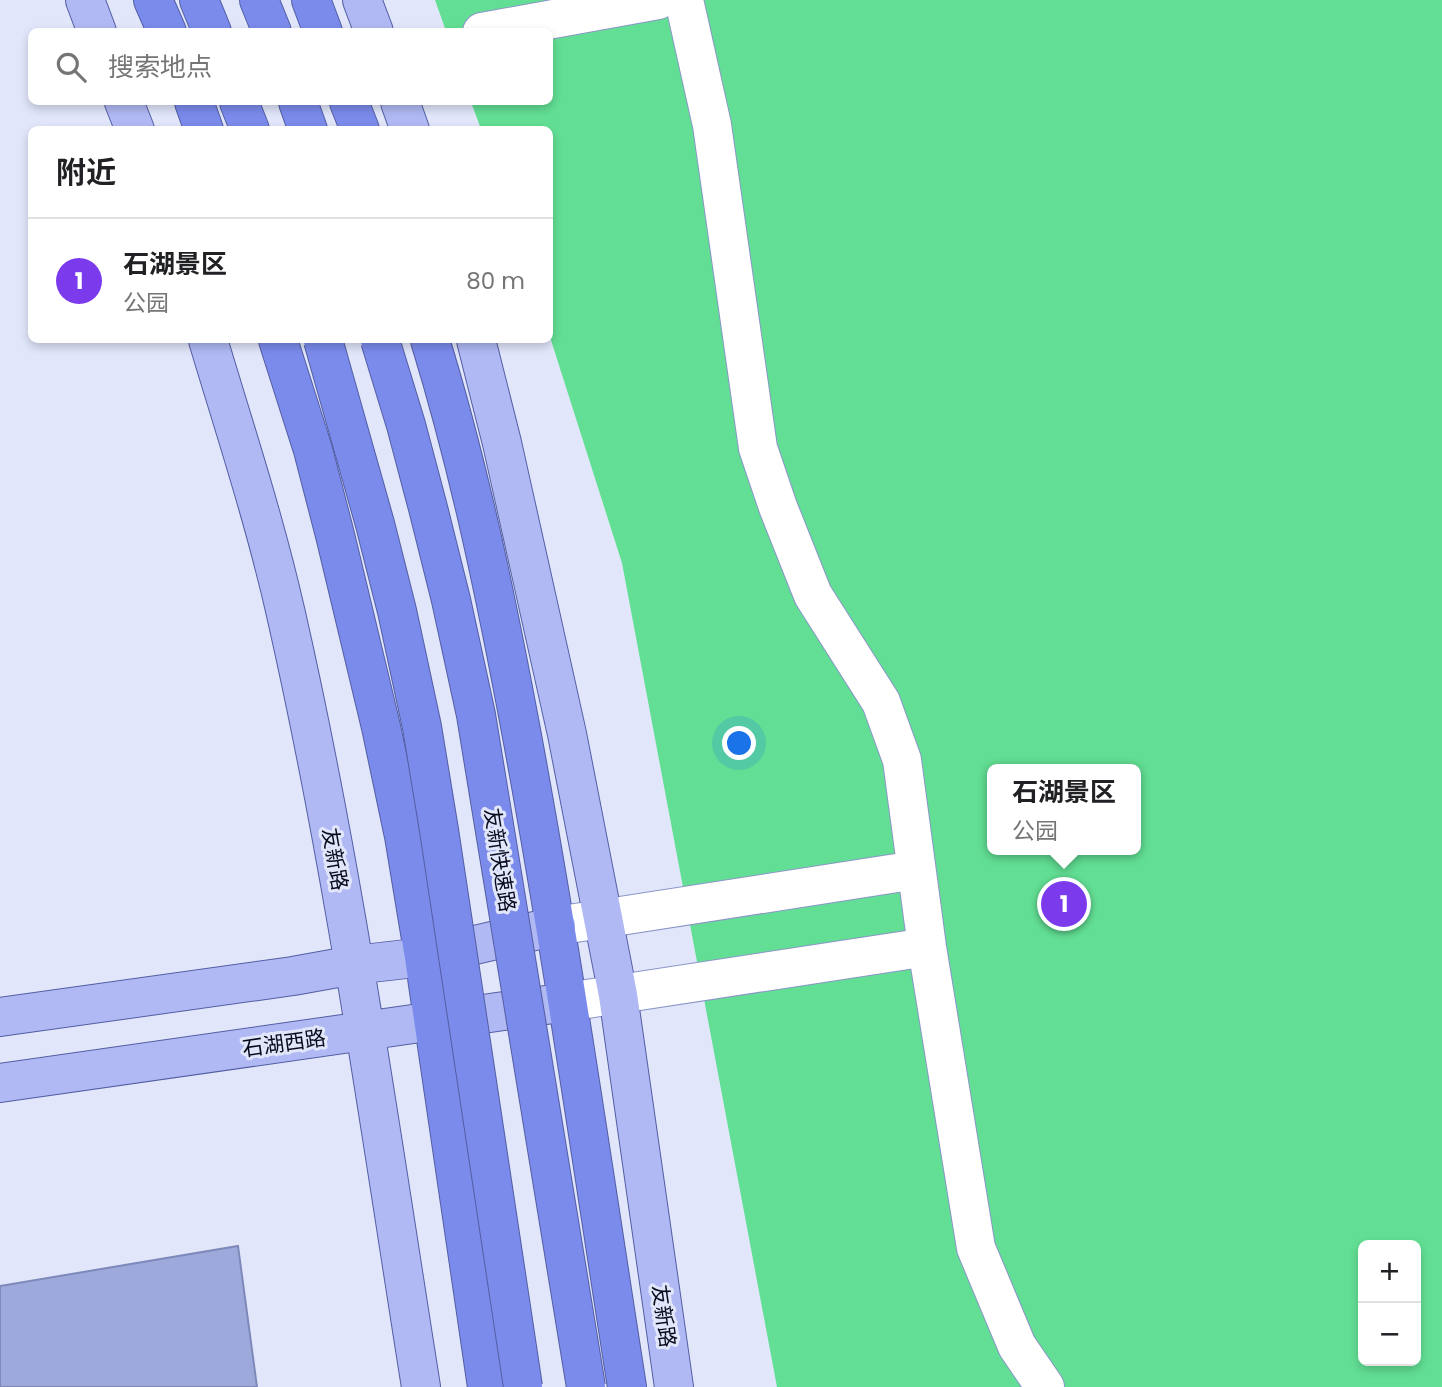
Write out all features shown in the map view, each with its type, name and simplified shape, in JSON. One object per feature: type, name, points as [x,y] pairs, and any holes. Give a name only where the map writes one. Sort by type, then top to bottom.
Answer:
[{"type":"highway","points":[[153,0],[165,28]]},
{"type":"highway","points":[[199,0],[210,28]]},
{"type":"highway","points":[[259,0],[270,28]]},
{"type":"highway","points":[[311,0],[322,28]]},
{"type":"highway","points":[[195,105],[203,126]]},
{"type":"highway","points":[[240,105],[248,126]]},
{"type":"highway","points":[[299,105],[307,126]]},
{"type":"highway","points":[[350,105],[358,126]]},
{"type":"highway","points":[[279,343],[313,450],[356,621],[430,956],[487,1387]]},
{"type":"highway","points":[[324,343],[375,524],[422,727],[523,1387]]},
{"type":"highway","name":"友新快速路","points":[[381,343],[428,508],[476,715],[586,1387]]},
{"type":"highway","points":[[431,343],[475,505],[496,597],[556,926],[627,1387]]},
{"type":"main road","points":[[85,0],[96,28]]},
{"type":"main road","points":[[362,0],[372,28]]},
{"type":"main road","points":[[125,105],[133,126]]},
{"type":"main road","points":[[401,105],[409,126]]},
{"type":"main road","name":"友新路","points":[[209,343],[285,611],[318,768],[365,1031],[421,1387]]},
{"type":"main road","name":"友新路","points":[[477,343],[549,654],[604,919],[618,995],[674,1387]]},
{"type":"main road","points":[[0,1017],[430,956],[556,926]]},
{"type":"main road","name":"石湖西路","points":[[0,1083],[567,1002]]},
{"type":"main road","points":[[439,1020],[499,1387]]},
{"type":"street","points":[[684,0],[712,125],[758,448],[813,595],[881,702],[902,760],[927,947],[976,1248],[1017,1346],[1045,1387]]},
{"type":"street","points":[[503,28],[647,1]]},
{"type":"street","points":[[556,926],[916,870]]},
{"type":"street","points":[[567,1002],[927,947]]},
{"type":"green space","points":[[435,0],[1442,0],[1442,1387],[777,1387],[622,563],[552,343],[553,126],[480,126],[472,105],[553,105],[553,28],[445,28]]},
{"type":"building","points":[[238,1246],[257,1387],[0,1387],[0,1286]]},
{"type":"place","name":"石湖景区","points":[[1064,904]]}]
